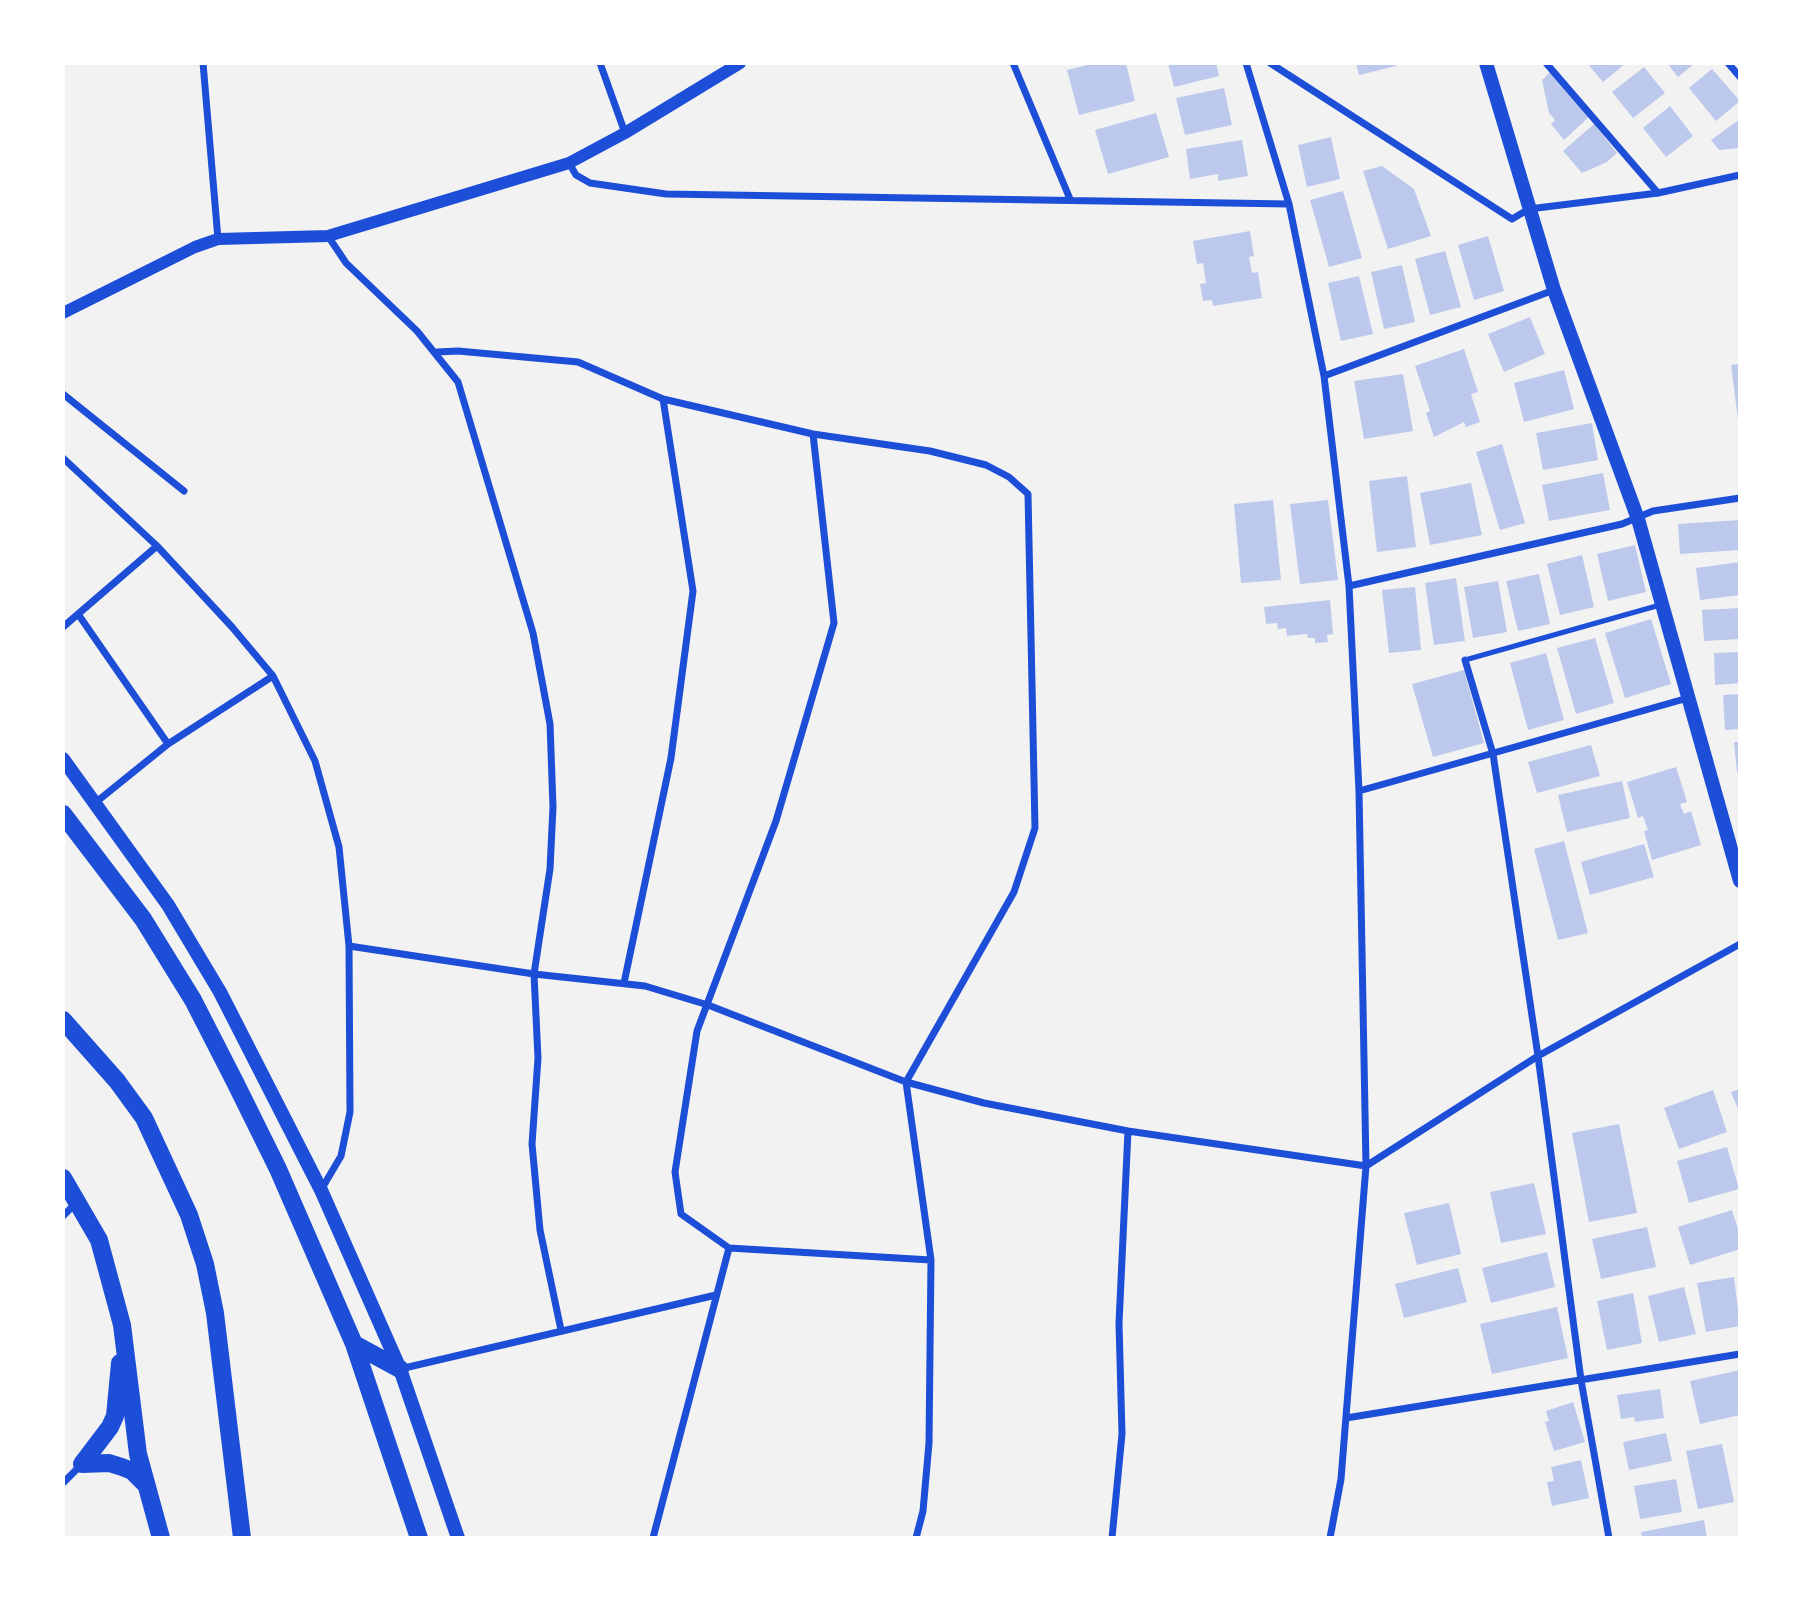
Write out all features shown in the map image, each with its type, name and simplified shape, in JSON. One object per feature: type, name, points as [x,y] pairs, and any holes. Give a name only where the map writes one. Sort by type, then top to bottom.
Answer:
[{"type":"main road","points":[[1486,63],[1554,290],[1639,519],[1688,698],[1736,853],[1740,881]]},
{"type":"main road","points":[[63,760],[168,905],[220,992],[321,1190],[400,1369],[458,1538]]},
{"type":"main road","points":[[63,814],[143,919],[193,1000],[278,1169],[354,1344],[419,1538]]},
{"type":"main road","points":[[63,1020],[117,1081],[144,1118],[189,1215],[205,1264],[215,1313],[242,1538]]},
{"type":"main road","points":[[63,1178],[99,1240],[122,1325],[138,1454],[161,1538]]},
{"type":"main road","points":[[82,1464],[110,1427],[115,1416],[122,1325]]},
{"type":"main road","points":[[354,1344],[400,1369]]},
{"type":"main road","points":[[82,1464],[108,1463],[122,1466],[132,1471],[147,1487]]},
{"type":"street","points":[[204,63],[218,239]]},
{"type":"street","points":[[600,63],[625,133]]},
{"type":"street","points":[[63,313],[195,247],[218,239],[328,236],[569,163],[625,133],[740,63]]},
{"type":"street","points":[[1013,63],[1070,199]]},
{"type":"street","points":[[1245,63],[1289,204],[1324,376],[1349,586],[1359,791],[1366,1166],[1341,1479],[1330,1538]]},
{"type":"street","points":[[1270,63],[1512,219],[1529,209],[1658,193],[1740,175]]},
{"type":"street","points":[[1546,63],[1658,193]]},
{"type":"street","points":[[1728,63],[1740,77]]},
{"type":"street","points":[[569,163],[576,175],[590,183],[666,194],[1289,204]]},
{"type":"street","points":[[328,236],[355,272],[437,352],[458,382],[533,633],[550,724],[553,807],[550,869],[534,974],[538,1058],[532,1144],[540,1230],[561,1330]]},
{"type":"street","points":[[1324,376],[1554,290]]},
{"type":"street","points":[[437,352],[458,351],[578,362],[663,399],[813,434],[930,451],[985,465],[1009,477],[1028,494],[1035,828],[1014,892],[906,1082],[931,1260],[929,1443],[923,1511],[916,1538]]},
{"type":"street","points":[[63,394],[184,491]]},
{"type":"street","points":[[624,983],[671,758],[693,591],[663,399]]},
{"type":"street","points":[[813,434],[834,623],[776,821],[697,1031],[675,1172],[681,1214],[729,1248],[931,1260]]},
{"type":"street","points":[[63,458],[157,546],[232,627],[272,676],[314,761],[339,847],[349,946],[350,1112],[341,1156],[321,1190]]},
{"type":"street","points":[[1349,586],[1639,519],[1653,511],[1740,498]]},
{"type":"street","points":[[63,627],[157,546]]},
{"type":"street","points":[[78,614],[168,744]]},
{"type":"street","points":[[1465,660],[1493,754],[1538,1056],[1581,1380],[1609,1538]]},
{"type":"street","points":[[95,803],[168,744],[272,676]]},
{"type":"street","points":[[1359,791],[1688,698]]},
{"type":"street","points":[[349,946],[534,974],[645,986],[708,1005],[906,1082],[984,1103],[1128,1131],[1366,1166],[1538,1056],[1740,944]]},
{"type":"street","points":[[1112,1538],[1122,1434],[1119,1323],[1128,1131]]},
{"type":"street","points":[[63,1216],[78,1201]]},
{"type":"street","points":[[653,1538],[729,1248]]},
{"type":"street","points":[[400,1369],[716,1295]]},
{"type":"street","points":[[1346,1418],[1740,1354]]},
{"type":"street","points":[[63,1483],[82,1464]]},
{"type":"lane","points":[[1465,660],[1663,604]]},
{"type":"building","points":[[1095,63],[1126,63],[1135,101],[1079,115],[1067,70]]},
{"type":"building","points":[[1168,63],[1216,63],[1219,76],[1174,87]]},
{"type":"building","points":[[1356,63],[1396,63],[1396,66],[1359,75]]},
{"type":"building","points":[[1587,63],[1626,63],[1603,82]]},
{"type":"building","points":[[1667,63],[1695,63],[1678,77]]},
{"type":"building","points":[[1644,67],[1665,93],[1633,118],[1612,92]]},
{"type":"building","points":[[1712,69],[1740,101],[1716,121],[1689,88]]},
{"type":"building","points":[[1551,71],[1590,116],[1564,140],[1551,124],[1555,120],[1549,113],[1542,80]]},
{"type":"building","points":[[1224,88],[1232,125],[1185,135],[1176,98]]},
{"type":"building","points":[[1670,106],[1693,136],[1666,157],[1643,128]]},
{"type":"building","points":[[1156,113],[1169,157],[1108,174],[1095,130]]},
{"type":"building","points":[[1740,119],[1740,148],[1719,150],[1711,140]]},
{"type":"building","points":[[1594,124],[1617,153],[1607,162],[1582,173],[1563,151]]},
{"type":"building","points":[[1331,137],[1340,179],[1307,187],[1298,145]]},
{"type":"building","points":[[1242,140],[1248,176],[1218,181],[1218,174],[1190,179],[1186,149]]},
{"type":"building","points":[[1382,166],[1414,189],[1431,236],[1388,249],[1363,171]]},
{"type":"building","points":[[1343,191],[1362,258],[1329,267],[1310,200]]},
{"type":"building","points":[[1250,231],[1254,256],[1249,257],[1252,273],[1258,272],[1262,298],[1213,306],[1212,300],[1203,301],[1200,284],[1206,283],[1203,263],[1197,264],[1193,241]]},
{"type":"building","points":[[1488,236],[1504,291],[1474,300],[1458,245]]},
{"type":"building","points":[[1445,251],[1461,307],[1430,315],[1415,259]]},
{"type":"building","points":[[1402,265],[1415,322],[1384,329],[1371,272]]},
{"type":"building","points":[[1359,276],[1373,334],[1341,341],[1328,283]]},
{"type":"building","points":[[1530,317],[1545,354],[1504,372],[1488,334]]},
{"type":"building","points":[[1464,349],[1478,392],[1471,394],[1480,422],[1466,427],[1464,422],[1434,437],[1426,413],[1430,411],[1415,366]]},
{"type":"building","points":[[1740,364],[1740,420],[1738,420],[1731,365]]},
{"type":"building","points":[[1564,370],[1574,409],[1524,422],[1514,383]]},
{"type":"building","points":[[1403,374],[1413,431],[1364,439],[1354,381]]},
{"type":"building","points":[[1592,423],[1598,460],[1543,470],[1536,433]]},
{"type":"building","points":[[1502,444],[1525,523],[1500,530],[1476,452]]},
{"type":"building","points":[[1603,473],[1610,510],[1549,521],[1542,485]]},
{"type":"building","points":[[1407,476],[1416,547],[1377,552],[1369,481]]},
{"type":"building","points":[[1471,483],[1482,535],[1430,545],[1420,493]]},
{"type":"building","points":[[1273,500],[1281,580],[1241,583],[1234,504]]},
{"type":"building","points":[[1328,500],[1338,580],[1300,584],[1290,504]]},
{"type":"building","points":[[1740,520],[1740,550],[1680,554],[1678,524]]},
{"type":"building","points":[[1635,545],[1646,592],[1608,601],[1597,554]]},
{"type":"building","points":[[1582,555],[1594,607],[1560,615],[1547,564]]},
{"type":"building","points":[[1740,562],[1740,595],[1700,600],[1696,568]]},
{"type":"building","points":[[1539,574],[1550,624],[1518,631],[1506,581]]},
{"type":"building","points":[[1456,578],[1465,641],[1434,645],[1425,583]]},
{"type":"building","points":[[1498,581],[1507,632],[1473,638],[1464,587]]},
{"type":"building","points":[[1415,587],[1421,650],[1389,653],[1382,590]]},
{"type":"building","points":[[1330,600],[1333,634],[1327,635],[1328,642],[1315,643],[1315,638],[1308,638],[1307,634],[1287,636],[1286,628],[1278,629],[1277,623],[1266,624],[1264,607]]},
{"type":"building","points":[[1740,608],[1740,639],[1704,641],[1702,610]]},
{"type":"building","points":[[1651,619],[1671,684],[1625,698],[1605,633]]},
{"type":"building","points":[[1595,638],[1614,703],[1576,714],[1557,648]]},
{"type":"building","points":[[1740,652],[1740,683],[1715,685],[1714,653]]},
{"type":"building","points":[[1546,653],[1564,720],[1528,730],[1510,663]]},
{"type":"building","points":[[1464,670],[1484,743],[1433,757],[1412,684]]},
{"type":"building","points":[[1740,694],[1740,729],[1725,730],[1723,695]]},
{"type":"building","points":[[1734,742],[1740,742],[1740,772],[1737,772]]},
{"type":"building","points":[[1591,745],[1600,776],[1537,793],[1528,762]]},
{"type":"building","points":[[1676,767],[1687,802],[1680,804],[1684,814],[1691,811],[1701,845],[1652,860],[1644,831],[1648,830],[1643,816],[1638,818],[1627,782]]},
{"type":"building","points":[[1622,781],[1630,818],[1567,832],[1558,795]]},
{"type":"building","points":[[1564,841],[1588,933],[1558,940],[1534,849]]},
{"type":"building","points":[[1644,844],[1654,877],[1590,895],[1581,862]]},
{"type":"building","points":[[1740,1089],[1740,1114],[1731,1092]]},
{"type":"building","points":[[1713,1090],[1727,1132],[1679,1149],[1664,1108]]},
{"type":"building","points":[[1619,1124],[1637,1213],[1589,1222],[1572,1133]]},
{"type":"building","points":[[1727,1147],[1739,1189],[1689,1203],[1677,1161]]},
{"type":"building","points":[[1534,1183],[1546,1234],[1501,1243],[1490,1192]]},
{"type":"building","points":[[1449,1203],[1461,1254],[1417,1265],[1404,1213]]},
{"type":"building","points":[[1732,1210],[1740,1235],[1740,1249],[1690,1265],[1678,1227]]},
{"type":"building","points":[[1647,1227],[1656,1267],[1601,1279],[1592,1239]]},
{"type":"building","points":[[1547,1252],[1555,1287],[1491,1303],[1482,1268]]},
{"type":"building","points":[[1458,1268],[1467,1302],[1404,1318],[1395,1284]]},
{"type":"building","points":[[1734,1277],[1740,1326],[1706,1332],[1697,1283]]},
{"type":"building","points":[[1684,1287],[1696,1334],[1659,1342],[1648,1296]]},
{"type":"building","points":[[1633,1293],[1642,1343],[1607,1350],[1597,1301]]},
{"type":"building","points":[[1557,1307],[1568,1358],[1492,1374],[1480,1324]]},
{"type":"building","points":[[1740,1370],[1740,1415],[1700,1424],[1690,1381]]},
{"type":"building","points":[[1660,1389],[1664,1418],[1635,1422],[1634,1417],[1621,1419],[1617,1395]]},
{"type":"building","points":[[1573,1402],[1585,1442],[1554,1451],[1545,1422],[1549,1421],[1546,1411]]},
{"type":"building","points":[[1666,1433],[1672,1461],[1629,1470],[1623,1442]]},
{"type":"building","points":[[1722,1444],[1734,1502],[1698,1509],[1686,1451]]},
{"type":"building","points":[[1581,1460],[1589,1498],[1552,1506],[1547,1482],[1554,1481],[1551,1467]]},
{"type":"building","points":[[1676,1479],[1682,1512],[1640,1519],[1634,1486]]},
{"type":"building","points":[[1704,1520],[1707,1538],[1642,1538],[1641,1532]]}]
